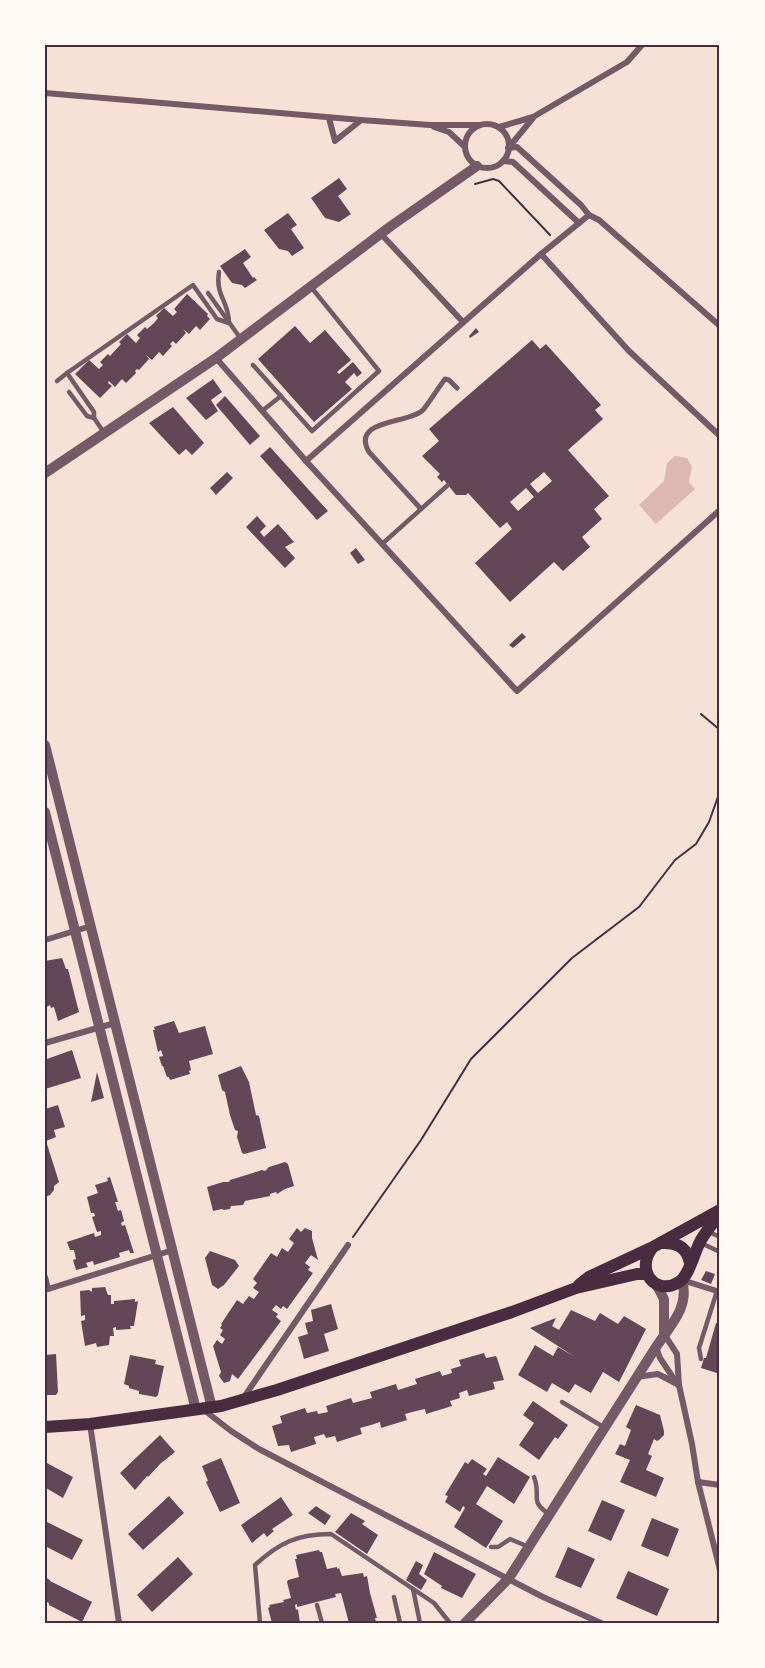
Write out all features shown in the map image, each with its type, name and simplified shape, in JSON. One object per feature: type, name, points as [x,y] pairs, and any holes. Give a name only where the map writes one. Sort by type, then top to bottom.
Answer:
[{"type":"main road","points":[[45,1428],[204,1409],[242,1400],[512,1312],[576,1288],[637,1274],[669,1285],[682,1280],[687,1274],[699,1243],[720,1212]]},
{"type":"main road","points":[[576,1288],[590,1277],[720,1212]]},
{"type":"main road","points":[[651,1279],[645,1261],[657,1245],[671,1242],[678,1245],[688,1255],[690,1263]]},
{"type":"street","points":[[499,127],[533,117],[627,62],[642,45]]},
{"type":"street","points":[[45,93],[329,118],[430,125],[492,124],[499,127],[507,136],[508,148]]},
{"type":"street","points":[[503,161],[508,148],[533,117]]},
{"type":"street","points":[[329,118],[335,141],[361,120]]},
{"type":"street","points":[[430,125],[449,132],[464,146],[468,158],[477,166],[491,168],[503,161],[513,162],[579,223]]},
{"type":"street","points":[[464,146],[468,133],[479,125]]},
{"type":"street","points":[[508,148],[517,147],[589,215],[599,220],[720,326]]},
{"type":"street","points":[[45,473],[216,357],[381,234],[477,166]]},
{"type":"street","points":[[306,460],[541,254],[589,215]]},
{"type":"street","points":[[381,234],[463,322]]},
{"type":"street","points":[[541,254],[629,351],[720,436]]},
{"type":"street","points":[[216,357],[306,460],[517,691],[720,510]]},
{"type":"street","points":[[421,509],[369,452],[366,439],[369,431],[382,424],[423,411],[445,379],[457,388]]},
{"type":"street","points":[[45,745],[173,1250],[204,1409]]},
{"type":"street","points":[[60,805],[45,811],[157,1255],[204,1409],[231,1431],[259,1449],[543,1597],[601,1623]]},
{"type":"street","points":[[45,940],[91,926]]},
{"type":"street","points":[[45,1043],[115,1023]]},
{"type":"street","points":[[242,1400],[348,1245]]},
{"type":"street","points":[[45,1277],[47,1289],[173,1250]]},
{"type":"street","points":[[651,1279],[664,1299],[664,1334],[677,1354],[678,1385],[698,1482],[720,1570]]},
{"type":"street","points":[[682,1280],[718,1292]]},
{"type":"street","points":[[465,1623],[509,1578],[664,1334],[674,1322],[682,1306],[685,1291],[682,1280]]},
{"type":"street","points":[[656,1347],[660,1358],[678,1385]]},
{"type":"street","points":[[637,1377],[658,1374],[678,1385]]},
{"type":"street","points":[[90,1424],[119,1623]]},
{"type":"street","points":[[698,1482],[720,1485]]},
{"type":"lane","points":[[219,272],[217,281],[219,295],[229,309],[229,323]]},
{"type":"lane","points":[[57,381],[193,285],[217,319],[229,323]]},
{"type":"lane","points":[[253,365],[312,430],[379,372],[311,286]]},
{"type":"lane","points":[[208,293],[241,339]]},
{"type":"lane","points":[[67,374],[94,412],[94,418],[105,434]]},
{"type":"lane","points":[[69,392],[87,416],[94,418]]},
{"type":"lane","points":[[262,411],[281,396]]},
{"type":"lane","points":[[382,544],[448,485]]},
{"type":"lane","points":[[707,1231],[720,1237]]},
{"type":"lane","points":[[699,1243],[720,1252]]},
{"type":"lane","points":[[700,1359],[699,1348],[718,1292]]},
{"type":"lane","points":[[561,1402],[605,1428]]},
{"type":"lane","points":[[534,1478],[537,1485],[536,1503],[549,1515]]},
{"type":"lane","points":[[260,1623],[255,1565],[270,1551],[289,1540],[313,1534],[330,1534],[434,1603],[450,1623]]},
{"type":"lane","points":[[491,1547],[498,1547],[510,1539],[529,1547]]},
{"type":"lane","points":[[413,1589],[420,1623]]},
{"type":"lane","points":[[394,1597],[400,1623]]},
{"type":"lane","points":[[317,1605],[322,1623]]},
{"type":"path","points":[[473,184],[493,179],[499,181],[556,242]]},
{"type":"path","points":[[700,714],[720,730]]},
{"type":"path","points":[[348,1245],[421,1140],[471,1059],[572,958],[639,907],[675,860],[696,844],[709,822],[720,791]]},
{"type":"shaded area","points":[[675,456],[687,458],[692,467],[689,482],[695,489],[656,524],[639,505],[664,481],[667,463]]},
{"type":"building","points":[[339,178],[347,189],[338,196],[351,214],[339,222],[325,218],[311,198]]},
{"type":"building","points":[[288,213],[297,225],[291,229],[304,248],[292,256],[288,251],[279,249],[264,230]]},
{"type":"building","points":[[245,249],[251,257],[243,263],[253,278],[257,280],[245,288],[232,283],[220,266]]},
{"type":"building","points":[[187,294],[208,314],[210,319],[200,330],[196,326],[189,334],[183,329],[186,333],[176,344],[173,341],[170,344],[172,346],[163,356],[159,352],[152,360],[146,355],[149,359],[139,370],[135,371],[136,373],[126,383],[122,379],[115,387],[109,381],[108,383],[112,386],[100,398],[75,374],[89,360],[99,369],[103,365],[100,362],[108,354],[110,356],[127,334],[136,343],[140,338],[137,335],[145,327],[147,329],[154,323],[158,318],[156,316],[164,308],[173,316],[177,312],[174,309]]},
{"type":"building","points":[[295,326],[310,343],[325,330],[351,360],[337,372],[339,374],[353,362],[362,373],[357,377],[354,373],[345,382],[352,389],[314,422],[258,359]]},
{"type":"building","points":[[476,328],[479,332],[470,338],[469,336]]},
{"type":"building","points":[[532,340],[540,349],[546,344],[601,405],[595,410],[603,419],[568,450],[609,496],[594,509],[602,519],[582,537],[590,547],[563,571],[554,562],[510,602],[475,563],[512,529],[507,522],[500,528],[468,493],[456,495],[444,480],[442,482],[437,477],[440,474],[422,456],[439,441],[429,429]],"holes":[[[544,472],[552,481],[538,493],[530,484]],[[526,488],[534,497],[518,511],[510,502]]]},
{"type":"building","points":[[213,379],[222,392],[211,400],[218,411],[206,420],[186,398]]},
{"type":"building","points":[[225,396],[260,436],[250,445],[216,405]]},
{"type":"building","points":[[173,407],[204,443],[192,455],[186,449],[179,455],[149,423]]},
{"type":"building","points":[[270,447],[328,511],[317,520],[260,456]]},
{"type":"building","points":[[227,472],[233,478],[216,495],[210,488]]},
{"type":"building","points":[[257,516],[266,526],[260,532],[264,537],[278,524],[294,542],[285,547],[295,558],[285,568],[246,527]]},
{"type":"building","points":[[356,548],[365,560],[358,564],[350,553]]},
{"type":"building","points":[[522,633],[526,637],[513,648],[509,645]]},
{"type":"building","points":[[62,958],[68,969],[79,1012],[58,1021],[54,1007],[51,1008],[50,1005],[45,1008],[45,961]]},
{"type":"building","points":[[174,1021],[179,1033],[205,1026],[213,1054],[189,1061],[190,1074],[170,1080],[162,1066],[159,1057],[163,1056],[161,1050],[158,1052],[153,1030],[155,1030],[154,1027]]},
{"type":"building","points":[[72,1050],[81,1078],[45,1089],[45,1054],[47,1059]]},
{"type":"building","points":[[241,1066],[249,1082],[266,1148],[244,1154],[218,1075]]},
{"type":"building","points":[[97,1072],[104,1098],[91,1102]]},
{"type":"building","points":[[58,1105],[65,1127],[54,1130],[56,1137],[46,1141],[59,1182],[54,1186],[50,1195],[45,1197],[45,1109]]},
{"type":"building","points":[[285,1162],[288,1164],[294,1186],[277,1194],[276,1192],[270,1196],[245,1201],[243,1205],[213,1211],[207,1187],[265,1171],[269,1167]]},
{"type":"building","points":[[110,1177],[118,1202],[115,1202],[118,1211],[121,1210],[124,1221],[121,1223],[122,1226],[125,1225],[134,1253],[130,1253],[129,1250],[119,1253],[120,1257],[94,1265],[93,1261],[86,1263],[88,1267],[76,1270],[73,1260],[76,1259],[74,1250],[70,1250],[67,1242],[94,1233],[95,1237],[101,1235],[101,1231],[97,1232],[92,1217],[95,1216],[91,1213],[87,1197],[98,1193],[95,1185],[108,1181],[107,1178]]},
{"type":"building","points":[[297,1228],[301,1232],[305,1228],[312,1231],[318,1260],[311,1255],[305,1263],[310,1267],[308,1270],[313,1273],[287,1309],[283,1306],[281,1309],[276,1305],[272,1310],[278,1314],[276,1317],[281,1321],[238,1379],[232,1374],[230,1381],[224,1383],[219,1376],[221,1372],[213,1346],[217,1340],[222,1344],[225,1339],[220,1335],[223,1330],[220,1328],[221,1324],[237,1300],[243,1304],[249,1296],[254,1299],[259,1292],[253,1288],[257,1283],[253,1279],[271,1253],[277,1257],[282,1248],[288,1252],[294,1243],[289,1239]]},
{"type":"building","points":[[210,1251],[235,1260],[239,1266],[218,1289],[212,1285],[205,1258]]},
{"type":"building","points":[[706,1271],[715,1274],[711,1284],[701,1280]]},
{"type":"building","points":[[105,1287],[108,1295],[111,1295],[111,1304],[114,1304],[114,1301],[135,1299],[135,1302],[138,1301],[134,1326],[130,1326],[131,1329],[116,1330],[116,1327],[113,1328],[114,1336],[110,1336],[109,1345],[97,1347],[96,1343],[85,1346],[81,1321],[85,1320],[85,1315],[81,1316],[80,1291],[92,1292],[92,1288]]},
{"type":"building","points":[[331,1304],[338,1329],[324,1334],[329,1351],[304,1359],[298,1337],[308,1334],[305,1323],[313,1321],[311,1310]]},
{"type":"building","points":[[571,1310],[595,1321],[600,1313],[618,1324],[624,1316],[646,1329],[619,1382],[603,1372],[591,1393],[575,1384],[569,1393],[552,1383],[547,1392],[518,1375],[535,1345],[553,1356],[558,1347],[575,1357],[530,1328],[556,1318],[552,1326],[559,1330]]},
{"type":"building","points":[[716,1323],[720,1324],[720,1374],[701,1368]]},
{"type":"building","points":[[484,1353],[486,1358],[496,1356],[504,1380],[493,1382],[495,1389],[469,1396],[467,1390],[459,1393],[460,1398],[450,1401],[452,1406],[426,1414],[425,1409],[405,1414],[407,1420],[381,1428],[380,1422],[360,1428],[362,1434],[337,1442],[335,1436],[326,1438],[324,1434],[314,1437],[316,1444],[291,1452],[289,1445],[278,1446],[272,1426],[282,1423],[280,1416],[305,1408],[307,1413],[328,1412],[326,1406],[351,1398],[353,1403],[372,1398],[370,1392],[396,1384],[398,1390],[417,1384],[415,1379],[440,1371],[442,1376],[452,1373],[451,1369],[461,1366],[459,1360]]},
{"type":"building","points":[[56,1354],[58,1392],[56,1395],[45,1395],[45,1355]]},
{"type":"building","points":[[130,1355],[156,1360],[155,1364],[164,1366],[156,1397],[139,1394],[139,1391],[124,1384]]},
{"type":"building","points":[[533,1401],[568,1425],[558,1439],[555,1437],[539,1460],[519,1445],[534,1423],[523,1415]]},
{"type":"building","points":[[636,1405],[660,1415],[664,1431],[664,1435],[659,1440],[654,1439],[648,1454],[652,1456],[646,1470],[664,1478],[656,1497],[620,1482],[630,1460],[615,1454],[620,1444],[625,1446],[631,1430],[626,1427]]},
{"type":"building","points":[[160,1435],[175,1452],[147,1476],[135,1490],[120,1473]]},
{"type":"building","points":[[498,1457],[530,1477],[514,1504],[487,1486],[476,1504],[503,1521],[486,1548],[454,1527],[465,1508],[463,1506],[460,1512],[445,1502],[448,1496],[445,1495],[465,1462],[468,1464],[472,1459],[487,1469],[483,1474],[486,1476]]},
{"type":"building","points":[[221,1458],[240,1503],[220,1512],[206,1482],[208,1481],[202,1466]]},
{"type":"building","points":[[45,1462],[73,1477],[63,1498],[46,1488],[45,1490]]},
{"type":"building","points":[[169,1496],[184,1513],[143,1550],[128,1534]]},
{"type":"building","points":[[281,1497],[293,1515],[272,1529],[274,1531],[267,1537],[264,1533],[252,1543],[241,1525]]},
{"type":"building","points":[[602,1500],[625,1510],[611,1541],[588,1531]]},
{"type":"building","points":[[316,1506],[331,1516],[325,1525],[308,1513]]},
{"type":"building","points":[[351,1513],[365,1521],[362,1524],[378,1535],[367,1554],[335,1532]]},
{"type":"building","points":[[652,1518],[679,1529],[668,1557],[641,1546]]},
{"type":"building","points":[[45,1521],[83,1540],[72,1560],[45,1546]]},
{"type":"building","points":[[568,1547],[595,1559],[581,1588],[555,1577]]},
{"type":"building","points":[[319,1550],[322,1552],[327,1569],[337,1567],[342,1576],[363,1573],[364,1577],[367,1576],[376,1622],[349,1623],[341,1593],[335,1594],[336,1597],[297,1607],[297,1604],[295,1605],[296,1610],[298,1609],[300,1623],[272,1623],[269,1605],[291,1598],[287,1582],[299,1577],[296,1555]]},
{"type":"building","points":[[434,1552],[476,1574],[462,1598],[441,1588],[442,1586],[424,1574]]},
{"type":"building","points":[[178,1557],[193,1574],[152,1612],[137,1595]]},
{"type":"building","points":[[416,1561],[423,1565],[419,1574],[427,1580],[421,1590],[406,1580]]},
{"type":"building","points":[[628,1571],[669,1589],[657,1616],[616,1598]]},
{"type":"building","points":[[45,1577],[92,1602],[82,1622],[45,1601]]}]
